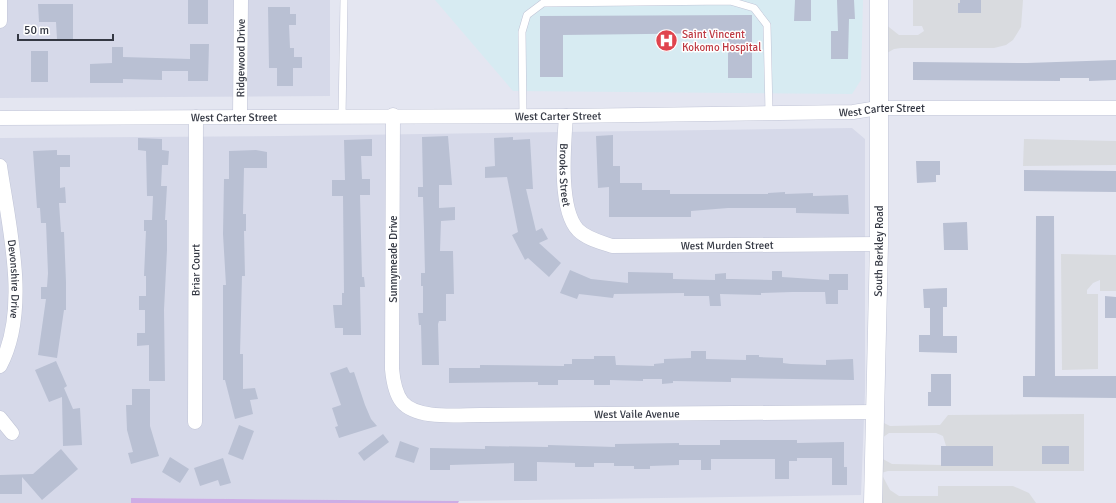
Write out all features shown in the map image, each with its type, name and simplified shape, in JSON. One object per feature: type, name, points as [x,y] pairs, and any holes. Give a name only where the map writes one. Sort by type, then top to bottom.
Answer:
[{"type":"street","points":[[0,0],[0,21]]},
{"type":"street","name":"Ridgewood Drive","points":[[240,117],[241,0]]},
{"type":"street","name":"South Berkley Road","points":[[873,503],[876,412],[879,0]]},
{"type":"street","name":"West Carter Street","points":[[0,118],[393,115],[566,116],[853,112],[878,108],[1116,108]]},
{"type":"street","name":"Sunnymeade Drive","points":[[393,115],[392,369],[394,384],[402,401]]},
{"type":"street","name":"Brooks Street","points":[[566,116],[565,199],[571,220],[579,231]]},
{"type":"street","name":"Briar Court","points":[[195,422],[196,117]]},
{"type":"street","name":"Devonshire Drive","points":[[0,166],[14,264],[15,310],[9,345],[0,366]]},
{"type":"street","name":"West Murden Street","points":[[579,231],[588,237],[612,246],[878,244]]},
{"type":"street","name":"West Vaile Avenue","points":[[402,401],[412,409],[425,414],[876,412]]},
{"type":"street","points":[[0,418],[12,433]]},
{"type":"lane","points":[[342,116],[344,0]]},
{"type":"lane","points":[[523,116],[522,32],[527,15],[543,3],[730,1],[754,8],[767,25],[769,112]]},
{"type":"shaded area","points":[[0,0],[330,0],[330,96],[0,98]]},
{"type":"shaded area","name":"Saint Vincent Kokomo Hospital","points":[[435,0],[863,0],[861,80],[852,94],[513,91]]},
{"type":"shaded area","points":[[913,0],[1023,0],[1021,27],[1013,40],[1006,45],[994,48],[901,48],[894,49],[887,53],[885,24],[899,35],[918,35],[924,31],[922,26],[913,26]]},
{"type":"shaded area","points":[[852,128],[865,139],[865,392],[861,495],[459,501],[131,498],[131,503],[0,503],[0,138],[282,136]]},
{"type":"shaded area","points":[[1024,139],[1116,141],[1116,165],[1023,166]]},
{"type":"shaded area","points":[[1061,254],[1116,255],[1116,291],[1100,291],[1100,280],[1093,283],[1087,290],[1087,294],[1098,294],[1098,369],[1062,370]]},
{"type":"shaded area","points":[[1084,414],[1084,471],[888,471],[881,473],[881,458],[892,464],[993,466],[993,446],[946,446],[943,436],[936,433],[889,433],[882,438],[882,418],[884,423],[890,426],[940,425],[948,415]]},
{"type":"shaded area","points":[[882,475],[890,490],[899,496],[938,496],[938,486],[1013,486],[1029,493],[1036,503],[881,503]]},
{"type":"shaded area","points":[[131,498],[459,501],[458,503],[131,503]]},
{"type":"building","points":[[188,0],[208,0],[208,24],[188,24]]},
{"type":"building","points":[[795,0],[811,0],[811,21],[794,21]]},
{"type":"building","points":[[837,0],[854,0],[855,19],[849,19],[848,59],[831,59],[831,31],[838,31]]},
{"type":"building","points":[[960,0],[981,0],[981,13],[958,13],[958,3],[960,3]]},
{"type":"building","points":[[38,4],[73,4],[73,39],[57,39],[56,22],[39,22]]},
{"type":"building","points":[[268,7],[290,7],[290,14],[296,14],[296,25],[289,25],[290,48],[294,48],[294,57],[302,57],[302,68],[293,68],[293,86],[277,86],[277,68],[269,68]]},
{"type":"building","points":[[752,15],[752,78],[728,78],[728,33],[563,35],[563,77],[540,77],[540,16]]},
{"type":"building","points":[[190,44],[209,44],[208,81],[188,81],[188,71],[162,71],[162,80],[123,79],[123,83],[90,83],[90,64],[112,63],[112,47],[123,47],[123,57],[190,59]]},
{"type":"building","points":[[31,51],[48,51],[48,82],[31,82]]},
{"type":"building","points":[[1116,60],[1116,80],[1089,81],[1089,78],[1060,78],[1060,81],[913,80],[913,62],[1027,63]]},
{"type":"building","points":[[613,135],[613,166],[620,166],[620,183],[642,183],[642,190],[670,190],[670,194],[768,194],[785,192],[785,194],[813,193],[813,196],[848,195],[849,214],[796,213],[796,208],[728,208],[691,211],[691,217],[609,217],[609,187],[598,188],[596,136]]},
{"type":"building","points":[[448,136],[452,185],[439,185],[439,208],[455,207],[455,220],[441,221],[440,251],[453,251],[454,294],[446,294],[446,321],[439,321],[438,324],[439,365],[422,365],[421,325],[419,325],[418,313],[423,313],[423,286],[421,286],[421,273],[425,273],[423,197],[418,197],[418,187],[423,187],[422,137]]},
{"type":"building","points":[[513,137],[513,140],[530,139],[533,189],[526,189],[536,231],[542,228],[548,239],[539,243],[561,263],[549,277],[528,258],[525,260],[512,235],[518,232],[507,177],[485,178],[485,167],[495,166],[494,138]]},
{"type":"building","points":[[138,138],[162,139],[162,150],[169,151],[168,165],[162,165],[161,186],[167,186],[165,220],[167,220],[167,250],[164,310],[165,381],[149,381],[149,345],[137,346],[137,333],[145,333],[145,310],[139,310],[139,296],[146,296],[146,276],[144,276],[146,231],[144,231],[144,220],[152,220],[153,196],[147,196],[146,151],[138,150]]},
{"type":"building","points":[[372,139],[372,156],[361,156],[362,179],[370,179],[370,195],[360,195],[362,277],[364,277],[365,287],[360,287],[361,335],[343,335],[343,328],[335,328],[333,305],[342,305],[342,293],[344,293],[343,196],[332,196],[332,180],[345,180],[344,140]]},
{"type":"building","points":[[57,150],[57,155],[70,155],[70,167],[60,167],[60,188],[65,187],[66,203],[59,203],[61,232],[64,232],[66,310],[64,310],[57,358],[38,355],[46,299],[41,299],[41,287],[47,287],[48,273],[46,223],[41,223],[40,208],[37,208],[33,151]]},
{"type":"building","points":[[256,150],[267,152],[267,168],[244,168],[243,214],[246,214],[246,231],[244,231],[245,276],[242,276],[240,354],[243,354],[243,389],[255,388],[258,399],[250,400],[253,414],[235,419],[225,380],[223,380],[223,285],[226,285],[223,234],[224,179],[229,179],[229,151]]},
{"type":"building","points":[[916,161],[940,161],[940,175],[936,175],[936,182],[917,183]]},
{"type":"building","points":[[1024,170],[1116,171],[1116,192],[1024,191]]},
{"type":"building","points":[[1036,216],[1054,216],[1055,376],[1116,376],[1116,398],[1023,397],[1023,376],[1035,376]]},
{"type":"building","points":[[967,222],[968,250],[944,250],[943,223]]},
{"type":"building","points":[[570,270],[591,279],[628,283],[628,272],[673,273],[673,279],[715,280],[715,274],[726,273],[726,279],[772,280],[772,271],[782,271],[782,277],[829,280],[829,274],[848,274],[848,290],[838,290],[838,304],[826,304],[825,292],[761,293],[761,295],[720,294],[721,306],[710,306],[709,296],[684,296],[684,293],[614,294],[613,298],[579,294],[577,299],[560,293]]},
{"type":"building","points":[[947,288],[947,307],[943,307],[943,336],[957,336],[957,353],[919,352],[919,335],[930,335],[930,308],[924,308],[923,289]]},
{"type":"building","points":[[1105,296],[1116,297],[1116,318],[1105,318]]},
{"type":"building","points":[[691,351],[706,351],[706,359],[746,360],[746,355],[759,355],[759,357],[783,358],[783,363],[791,364],[826,365],[826,360],[853,359],[854,380],[731,378],[731,382],[673,381],[673,383],[662,384],[662,379],[643,379],[643,381],[610,380],[610,385],[594,385],[594,380],[558,380],[558,385],[538,385],[538,382],[449,383],[449,368],[480,368],[480,365],[564,366],[564,364],[572,364],[572,359],[594,359],[594,356],[615,356],[616,365],[654,366],[654,364],[664,363],[664,359],[691,358]]},
{"type":"building","points":[[56,361],[67,386],[64,388],[73,409],[80,408],[82,445],[63,446],[62,397],[49,402],[35,370]]},
{"type":"building","points":[[347,367],[350,373],[354,372],[365,405],[371,419],[377,426],[339,438],[335,427],[338,426],[332,408],[341,405],[330,373]]},
{"type":"building","points":[[931,374],[951,374],[951,406],[928,406],[928,392],[931,392]]},
{"type":"building","points":[[132,389],[150,389],[150,426],[159,456],[131,464],[128,453],[133,452],[127,430],[126,405],[132,405]]},
{"type":"building","points":[[239,425],[254,431],[243,460],[228,454]]},
{"type":"building","points":[[383,434],[389,442],[364,461],[358,453]]},
{"type":"building","points":[[720,440],[797,440],[797,443],[844,442],[844,467],[847,467],[847,485],[832,485],[832,458],[797,458],[797,461],[789,461],[789,479],[775,479],[775,459],[711,459],[711,470],[701,470],[701,460],[679,460],[679,465],[650,466],[650,469],[634,469],[634,466],[614,466],[614,463],[594,463],[594,467],[575,467],[575,463],[537,462],[537,481],[514,481],[514,463],[450,465],[450,470],[430,470],[430,448],[485,449],[485,446],[548,447],[548,445],[615,447],[615,444],[679,443],[679,445],[720,445]]},
{"type":"building","points":[[400,441],[419,448],[414,463],[395,457]]},
{"type":"building","points":[[941,446],[993,446],[993,466],[941,466]]},
{"type":"building","points":[[1042,446],[1069,446],[1069,464],[1042,464]]},
{"type":"building","points":[[61,449],[78,469],[42,500],[22,477],[22,494],[0,494],[0,475],[33,474]]},
{"type":"building","points":[[170,457],[189,469],[180,483],[162,472]]},
{"type":"building","points":[[223,458],[231,483],[220,486],[218,480],[200,486],[194,468]]},
{"type":"place","name":"Saint Vincent Kokomo Hospital","points":[[666,40]]}]
